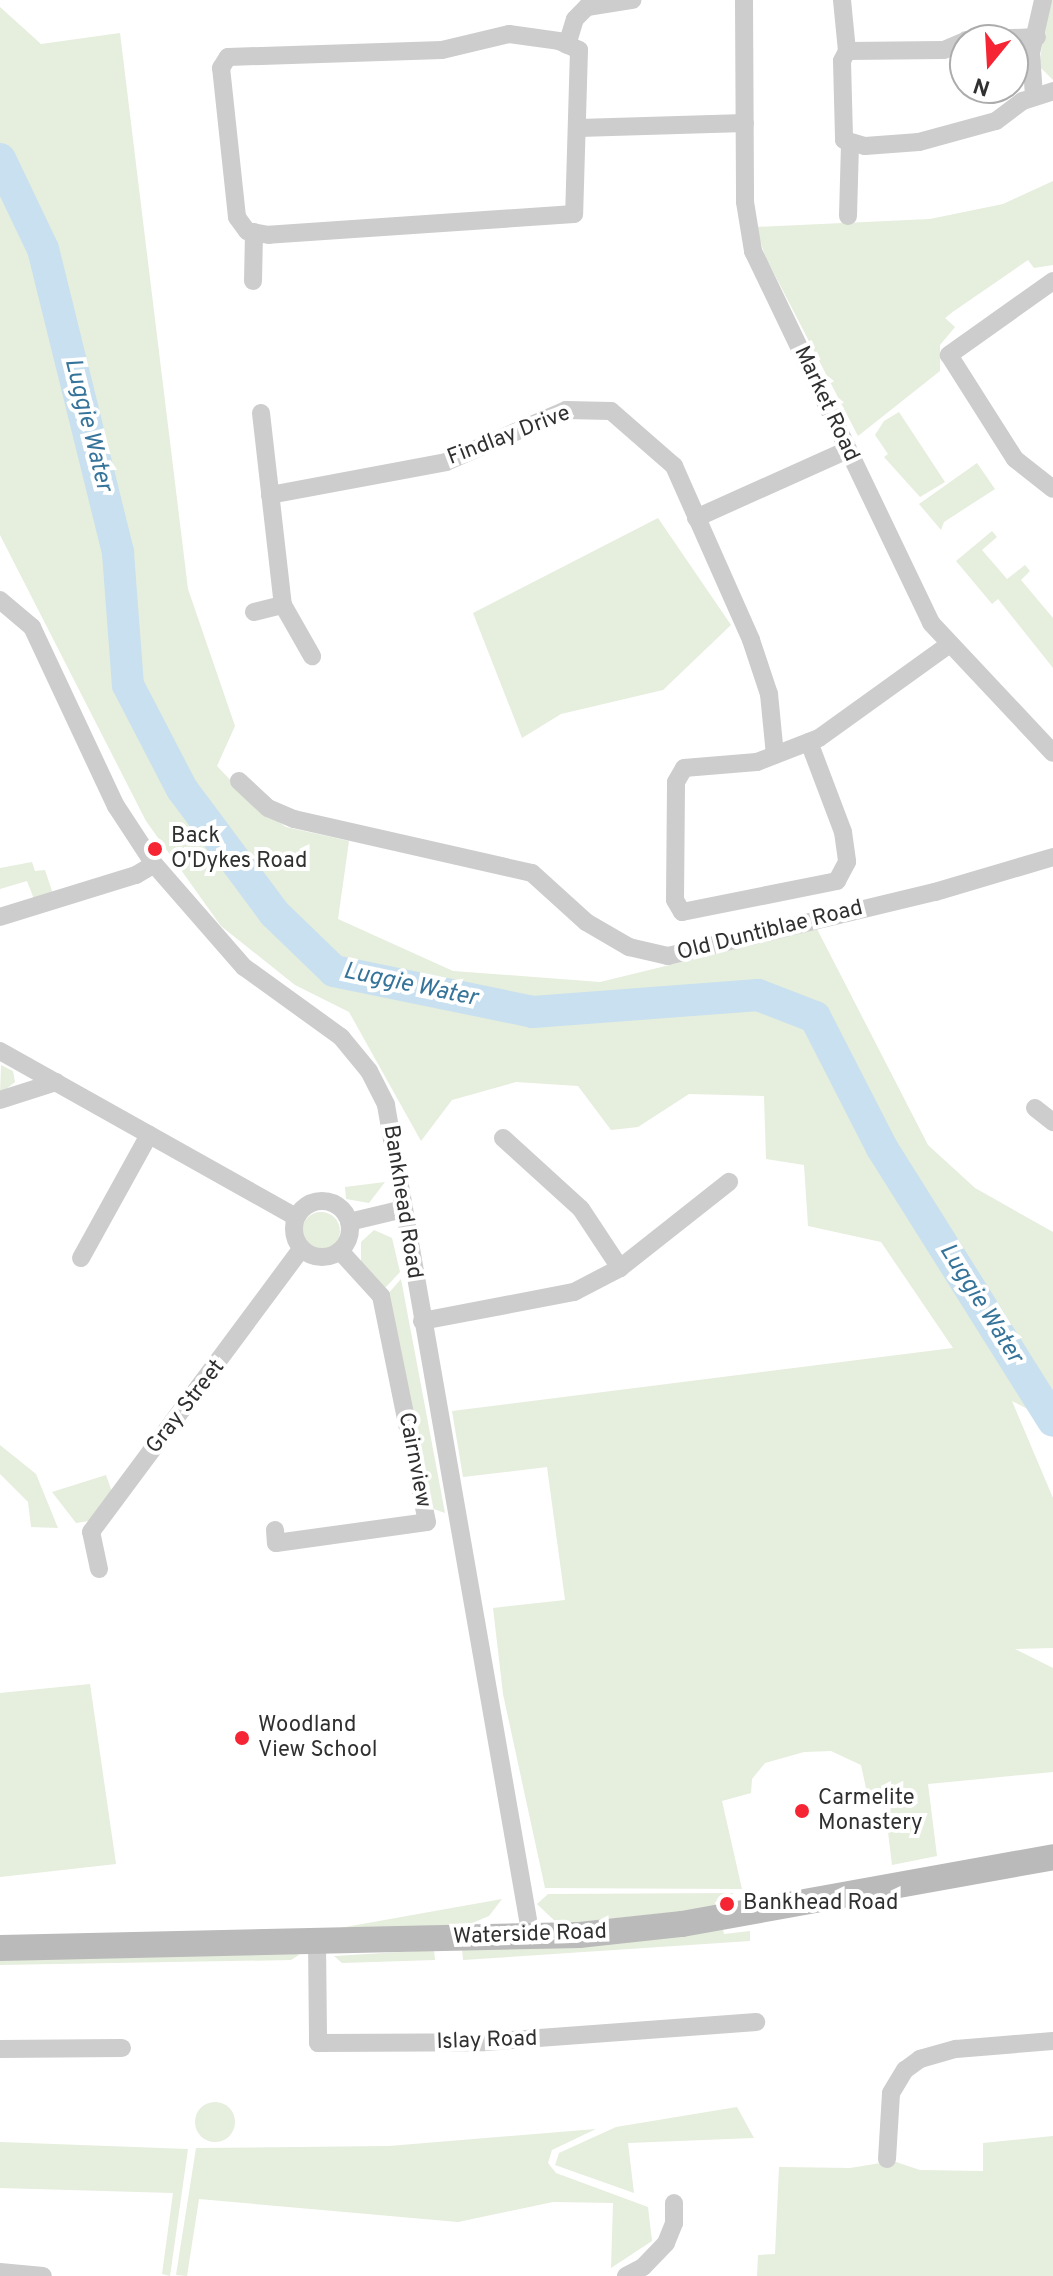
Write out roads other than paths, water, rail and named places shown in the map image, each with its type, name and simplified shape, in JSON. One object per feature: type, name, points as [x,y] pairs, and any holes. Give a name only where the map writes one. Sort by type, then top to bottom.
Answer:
[{"type":"main road","name":"Waterside Road","points":[[0,1948],[531,1937],[682,1924],[1053,1857]]},
{"type":"street","points":[[567,45],[575,19],[587,7],[632,0]]},
{"type":"street","name":"Market Road","points":[[744,0],[745,202],[753,251],[931,623],[1053,753]]},
{"type":"street","points":[[842,0],[847,51],[842,61],[841,133],[850,143],[848,216]]},
{"type":"street","points":[[1034,96],[1031,53],[1043,0]]},
{"type":"street","points":[[509,34],[567,45],[581,56],[578,202],[574,214],[564,218],[254,232],[237,217],[221,68],[228,57],[442,50],[509,34]]},
{"type":"street","points":[[1029,37],[1037,37]]},
{"type":"street","points":[[847,51],[949,48]]},
{"type":"street","points":[[850,143],[919,142],[996,121],[1034,96],[1053,91]]},
{"type":"street","points":[[579,128],[745,123]]},
{"type":"street","points":[[253,281],[254,232]]},
{"type":"street","points":[[1053,281],[949,355],[1015,459],[1053,489]]},
{"type":"street","name":"Findlay Drive","points":[[270,495],[446,462],[566,410],[590,407],[611,411],[674,466],[751,640],[769,694],[775,755]]},
{"type":"street","points":[[261,413],[283,605],[312,656]]},
{"type":"street","points":[[696,518],[847,450]]},
{"type":"street","name":"Bankhead Road","points":[[0,600],[32,627],[116,806],[154,864],[219,943],[341,1037],[369,1071],[386,1105],[531,1937]]},
{"type":"street","points":[[254,612],[283,605]]},
{"type":"street","points":[[809,742],[843,832],[847,862],[837,881],[682,912],[675,900],[676,782],[684,768],[757,762],[809,742],[950,644]]},
{"type":"street","name":"Old Duntiblae Road","points":[[239,781],[268,808],[294,819],[532,873],[586,922],[629,947],[668,956],[935,892],[1053,857]]},
{"type":"street","points":[[0,917],[136,875],[154,864]]},
{"type":"street","points":[[0,1052],[296,1217]]},
{"type":"street","points":[[0,1100],[56,1082]]},
{"type":"street","points":[[1035,1108],[1053,1122]]},
{"type":"street","points":[[81,1258],[149,1135]]},
{"type":"street","points":[[503,1138],[566,1193],[620,1268]]},
{"type":"street","points":[[422,1321],[545,1301],[620,1268],[729,1182]]},
{"type":"street","points":[[329,1202],[349,1222],[349,1238],[340,1251],[316,1257],[301,1249],[293,1234],[296,1217],[310,1203],[329,1202]]},
{"type":"street","points":[[349,1222],[403,1209]]},
{"type":"street","name":"Gray Street","points":[[99,1569],[91,1532],[301,1249]]},
{"type":"street","name":"Cairnview","points":[[275,1530],[276,1543],[427,1522],[381,1296],[340,1251]]},
{"type":"street","name":"Islay Road","points":[[317,1941],[318,2043],[485,2042],[756,2022]]},
{"type":"street","points":[[887,2159],[891,2093],[920,2059],[956,2049],[1053,2041]]},
{"type":"street","points":[[0,2049],[122,2048]]},
{"type":"street","points":[[626,2276],[643,2267],[666,2243],[674,2223],[674,2203]]},
{"type":"street","points":[[0,2272],[43,2276]]},
{"type":"waterway","name":"Luggie Water","points":[[0,159],[43,249],[118,553],[128,685],[182,789],[274,913],[334,971],[533,1012],[758,995],[815,1017],[882,1148],[1053,1421]]},
{"type":"place","name":"Back O'Dykes Road","points":[[155,849]]},
{"type":"place","name":"Woodland View School","points":[[242,1738]]},
{"type":"place","name":"Carmelite Monastery","points":[[802,1811]]},
{"type":"place","name":"Bankhead Road","points":[[727,1904]]}]
